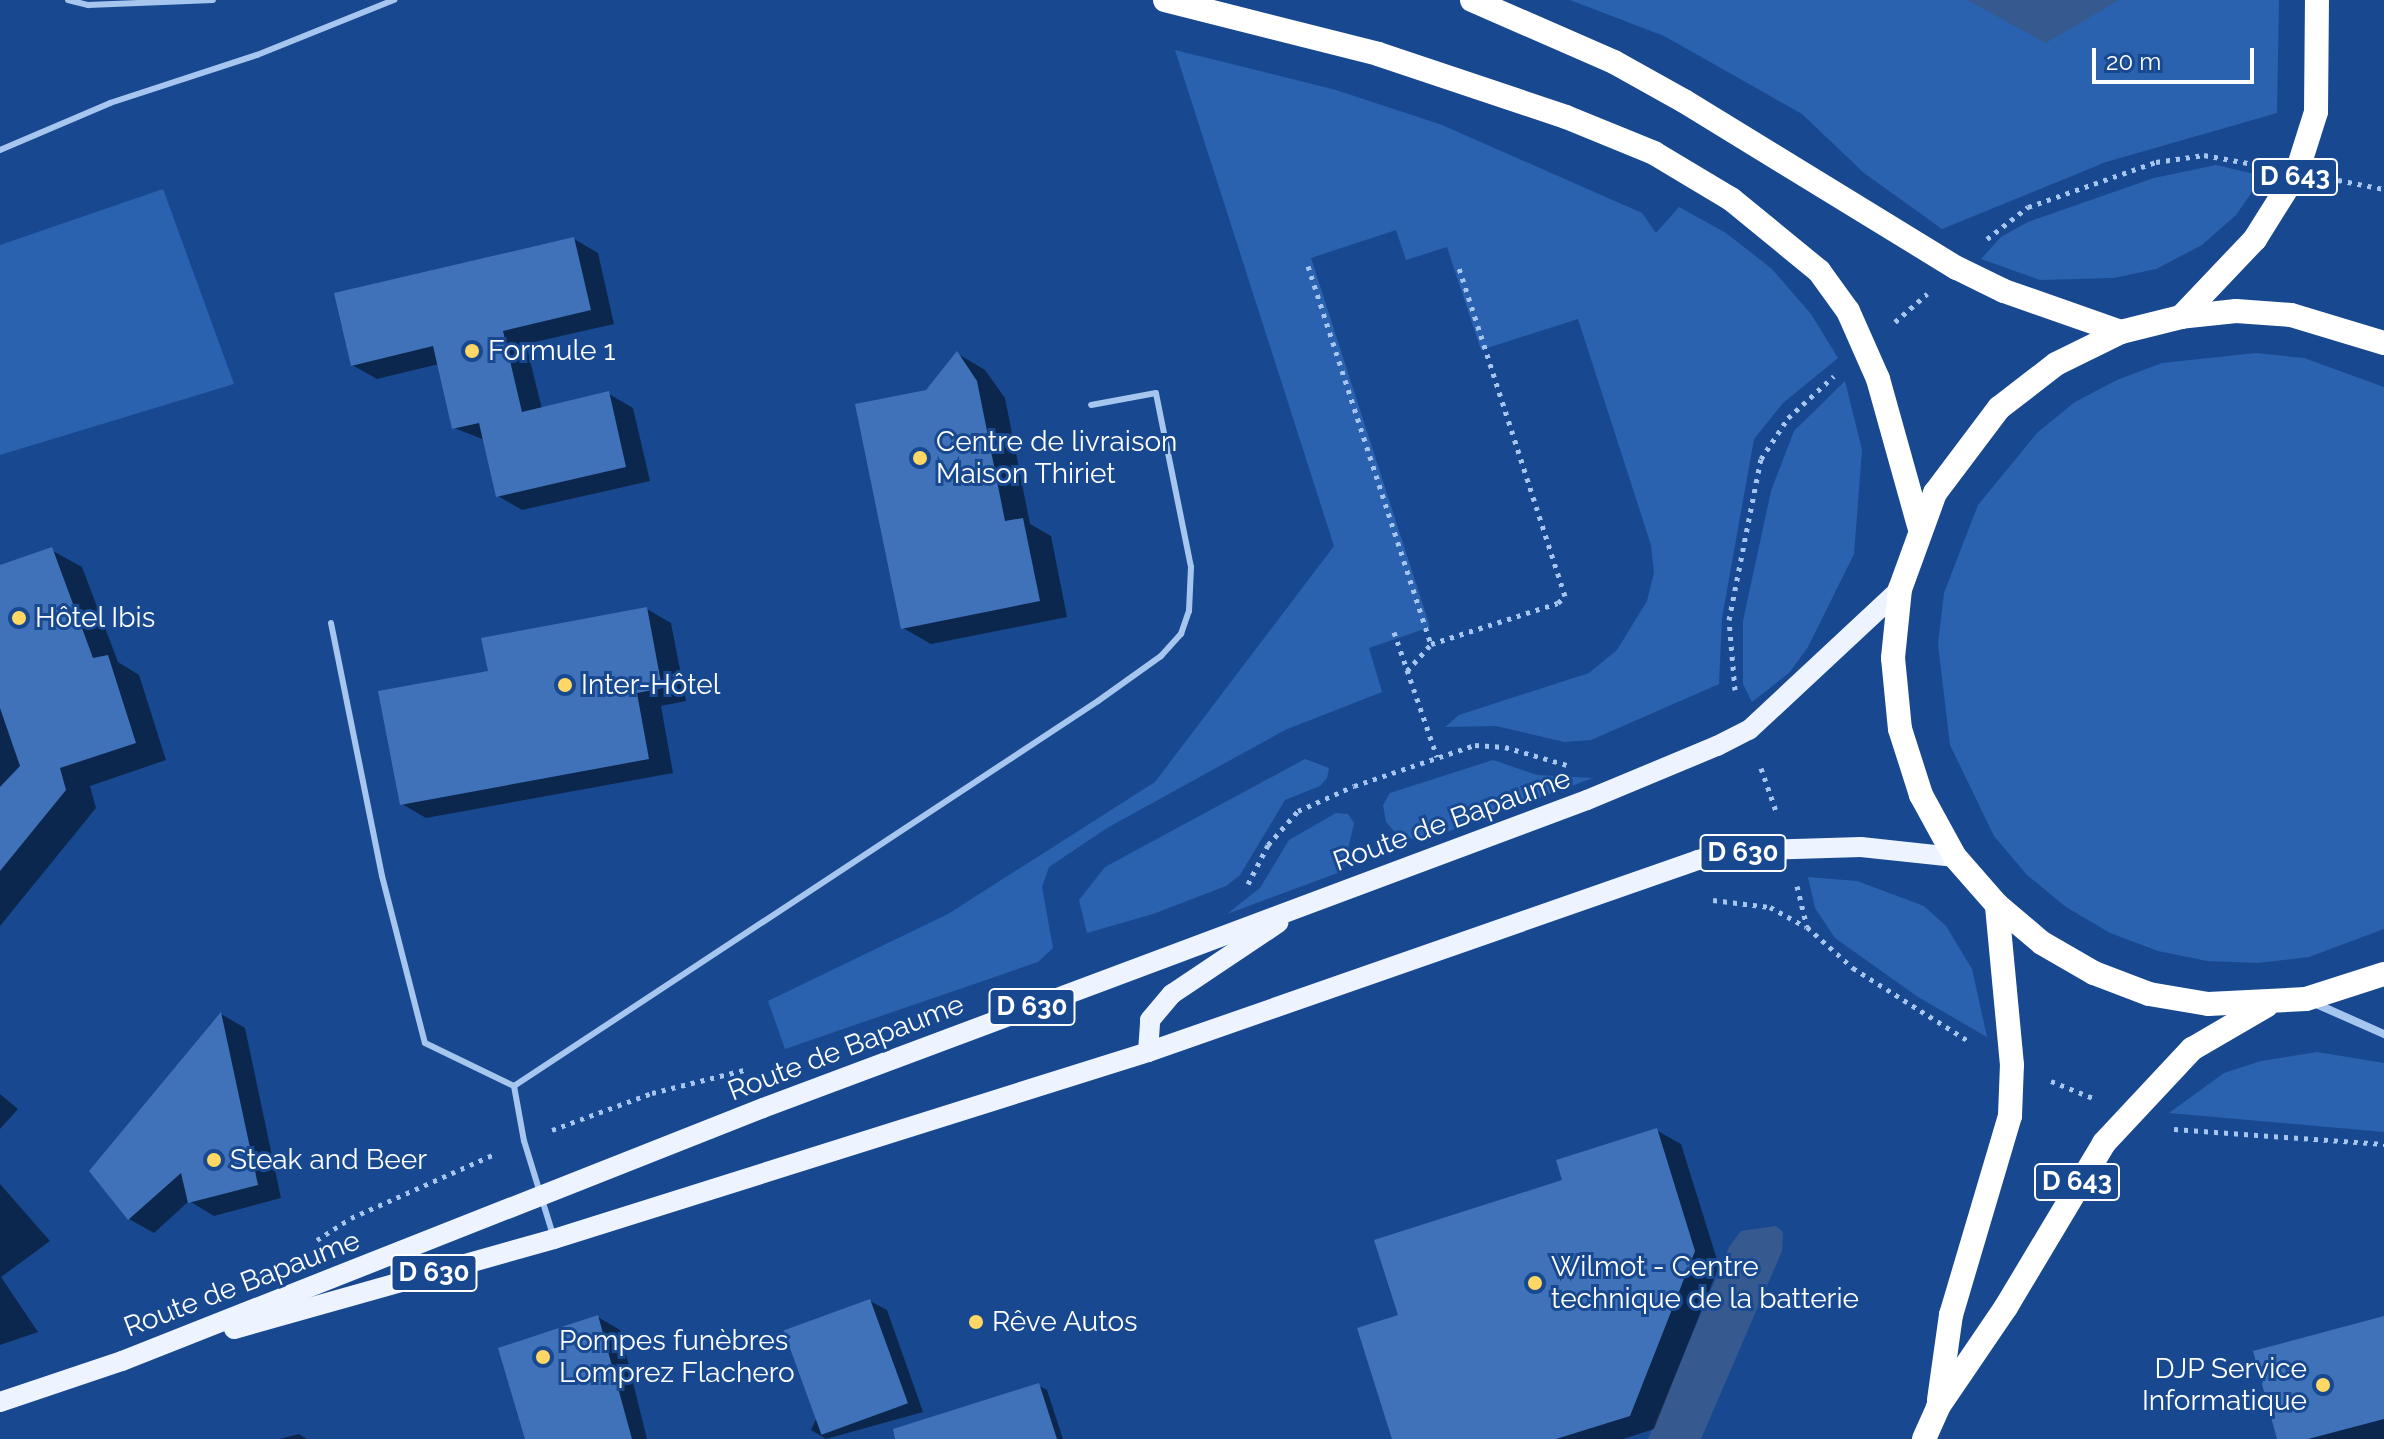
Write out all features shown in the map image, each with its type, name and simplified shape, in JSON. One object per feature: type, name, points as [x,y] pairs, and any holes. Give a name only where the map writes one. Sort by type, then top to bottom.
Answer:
[{"type":"highway","points":[[1165,0],[1378,54],[1566,117],[1654,153],[1731,199],[1819,271],[1848,311],[1878,379],[1919,526]]},
{"type":"highway","points":[[1472,0],[1614,62],[1684,101],[1957,268],[2004,291],[2121,332]]},
{"type":"highway","name":"D 643","points":[[2181,317],[2255,239],[2297,172],[2316,112],[2317,0]]},
{"type":"highway","points":[[2384,343],[2291,315],[2236,311],[2181,317],[2121,332],[2056,364],[1999,408],[1953,463],[1919,526],[1900,589],[1893,658],[1900,729],[1921,795],[1955,857],[1997,905],[2055,951],[2094,973],[2149,994],[2208,1004],[2268,1005],[2306,999],[2384,974]]},
{"type":"highway","name":"D 643","points":[[1938,1407],[1951,1315],[2010,1116],[2012,1065],[1997,905]]},
{"type":"highway","name":"D 643","points":[[1924,1439],[1938,1407],[2006,1307],[2104,1143],[2192,1049],[2268,1005]]},
{"type":"main road","name":"Route de Bapaume","points":[[122,1361],[541,1199],[763,1108],[1587,800],[1749,730],[1900,589]]},
{"type":"main road","name":"Route de Bapaume","points":[[122,1361],[554,1239],[1148,1052],[1698,860],[1762,850],[1861,847],[1955,857]]},
{"type":"main road","points":[[1148,1052],[1150,1020],[1172,994],[1308,904]]},
{"type":"main road","name":"D 630","points":[[0,1402],[122,1361]]},
{"type":"street","points":[[2306,999],[2384,1034]]},
{"type":"lane","points":[[68,0],[88,5],[213,0]]},
{"type":"lane","points":[[0,150],[110,103],[257,55],[394,0]]},
{"type":"lane","points":[[514,1086],[1098,701],[1161,656],[1181,634],[1189,611],[1191,567],[1156,393],[1091,405]]},
{"type":"lane","points":[[331,623],[382,876],[425,1043],[514,1086]]},
{"type":"lane","points":[[514,1086],[524,1141],[554,1239]]},
{"type":"path","points":[[1738,699],[1730,676],[1729,620],[1761,459],[1788,418],[2028,207],[2156,162],[2204,155],[2384,189]]},
{"type":"path","points":[[1407,671],[1431,644],[1558,603],[1565,596],[1458,264]]},
{"type":"path","points":[[1308,266],[1419,615],[1431,644]]},
{"type":"path","points":[[1394,632],[1437,757]]},
{"type":"path","points":[[1242,889],[1274,836],[1298,811],[1437,757],[1490,745],[1578,765]]},
{"type":"path","points":[[312,1242],[351,1218],[524,1141],[652,1093],[754,1068]]},
{"type":"shaded area","points":[[1570,0],[2279,0],[2277,113],[2106,162],[1942,229],[1864,173],[1802,114],[1664,36]]},
{"type":"shaded area","points":[[1967,0],[2119,0],[2046,43]]},
{"type":"shaded area","points":[[1175,50],[1336,90],[1442,125],[1642,213],[1656,233],[1679,207],[1726,233],[1772,269],[1811,314],[1838,358],[1783,403],[1754,439],[1722,618],[1719,684],[1591,740],[1564,742],[1496,726],[1445,727],[1459,715],[1589,673],[1617,650],[1647,601],[1654,573],[1651,545],[1578,319],[1481,350],[1447,247],[1406,260],[1396,230],[1311,258],[1430,627],[1369,648],[1382,692],[1285,730],[1107,828],[1049,867],[1042,887],[1053,948],[1038,962],[785,1049],[768,1001],[948,914],[1155,782],[1334,546]]},
{"type":"shaded area","points":[[2216,165],[2263,176],[2236,215],[2202,245],[2156,269],[2114,278],[2040,280],[1981,259],[2001,237],[2028,222],[2154,178]]},
{"type":"shaded area","points":[[163,189],[234,384],[0,455],[0,245]]},
{"type":"shaded area","points":[[2256,353],[2304,358],[2384,387],[2384,929],[2309,957],[2258,963],[2207,961],[2158,951],[2110,933],[2066,907],[2027,875],[1994,836],[1950,745],[1938,644],[1944,593],[1978,505],[2038,432],[2075,402],[2117,380],[2162,363]]},
{"type":"shaded area","points":[[1845,381],[1862,450],[1854,554],[1808,647],[1789,673],[1752,702],[1743,684],[1743,621],[1771,491],[1794,431]]},
{"type":"shaded area","points":[[1305,759],[1329,768],[1327,778],[1320,786],[1285,800],[1240,875],[1226,886],[1153,914],[1087,933],[1079,900],[1105,867]]},
{"type":"shaded area","points":[[1493,760],[1537,775],[1593,778],[1420,842],[1394,831],[1386,822],[1383,805],[1390,793]]},
{"type":"shaded area","points":[[1336,813],[1348,814],[1354,823],[1343,871],[1227,914],[1260,888],[1289,840]]},
{"type":"shaded area","points":[[1808,877],[1857,881],[1924,906],[1946,926],[1972,969],[1987,1037],[1918,997],[1835,938],[1815,908]]},
{"type":"shaded area","points":[[2317,1052],[2384,1063],[2384,1132],[2169,1113],[2224,1073],[2261,1061]]},
{"type":"shaded area","points":[[1776,1226],[1783,1232],[1782,1251],[1701,1439],[1648,1439],[1729,1247],[1741,1231]]},
{"type":"building","points":[[574,237],[591,310],[503,331],[522,412],[609,391],[626,467],[496,497],[479,423],[452,429],[433,346],[351,366],[334,293]]},
{"type":"building","name":"Centre de livraison Maison Thiriet","points":[[957,351],[977,381],[1005,521],[1023,518],[1040,601],[901,629],[855,404],[926,390]]},
{"type":"building","points":[[52,547],[93,658],[108,655],[136,743],[60,768],[66,790],[0,871],[0,787],[20,766],[0,708],[0,565]]},
{"type":"building","points":[[647,607],[662,688],[637,693],[649,759],[400,805],[378,691],[488,671],[481,638]]},
{"type":"building","points":[[221,1012],[258,1185],[188,1203],[181,1173],[128,1220],[89,1171]]},
{"type":"building","name":"Wilmot - Centre technique de la batterie","points":[[1657,1128],[1695,1251],[1630,1416],[1556,1439],[1392,1439],[1357,1328],[1398,1315],[1374,1240],[1562,1180],[1556,1160]]},
{"type":"building","points":[[870,1299],[908,1403],[822,1435],[784,1330]]},
{"type":"building","points":[[598,1315],[632,1439],[525,1439],[498,1348]]},
{"type":"building","name":"DJP Service Informatique","points":[[2384,1316],[2384,1419],[2308,1439],[2277,1439],[2253,1351]]},
{"type":"building","points":[[1039,1383],[1057,1439],[895,1439],[893,1429]]},
{"type":"place","name":"Formule 1","points":[[472,351]]},
{"type":"place","name":"Centre de livraison Maison Thiriet","points":[[920,458]]},
{"type":"place","name":"Hôtel Ibis","points":[[19,618]]},
{"type":"place","name":"Inter-Hôtel","points":[[565,685]]},
{"type":"place","name":"Steak and Beer","points":[[214,1160]]},
{"type":"place","name":"Wilmot - Centre technique de la batterie","points":[[1535,1283]]},
{"type":"place","name":"Rêve Autos","points":[[976,1322]]},
{"type":"place","name":"Pompes funèbres Lomprez Flachero","points":[[543,1357]]},
{"type":"place","name":"DJP Service Informatique","points":[[2323,1385]]}]
